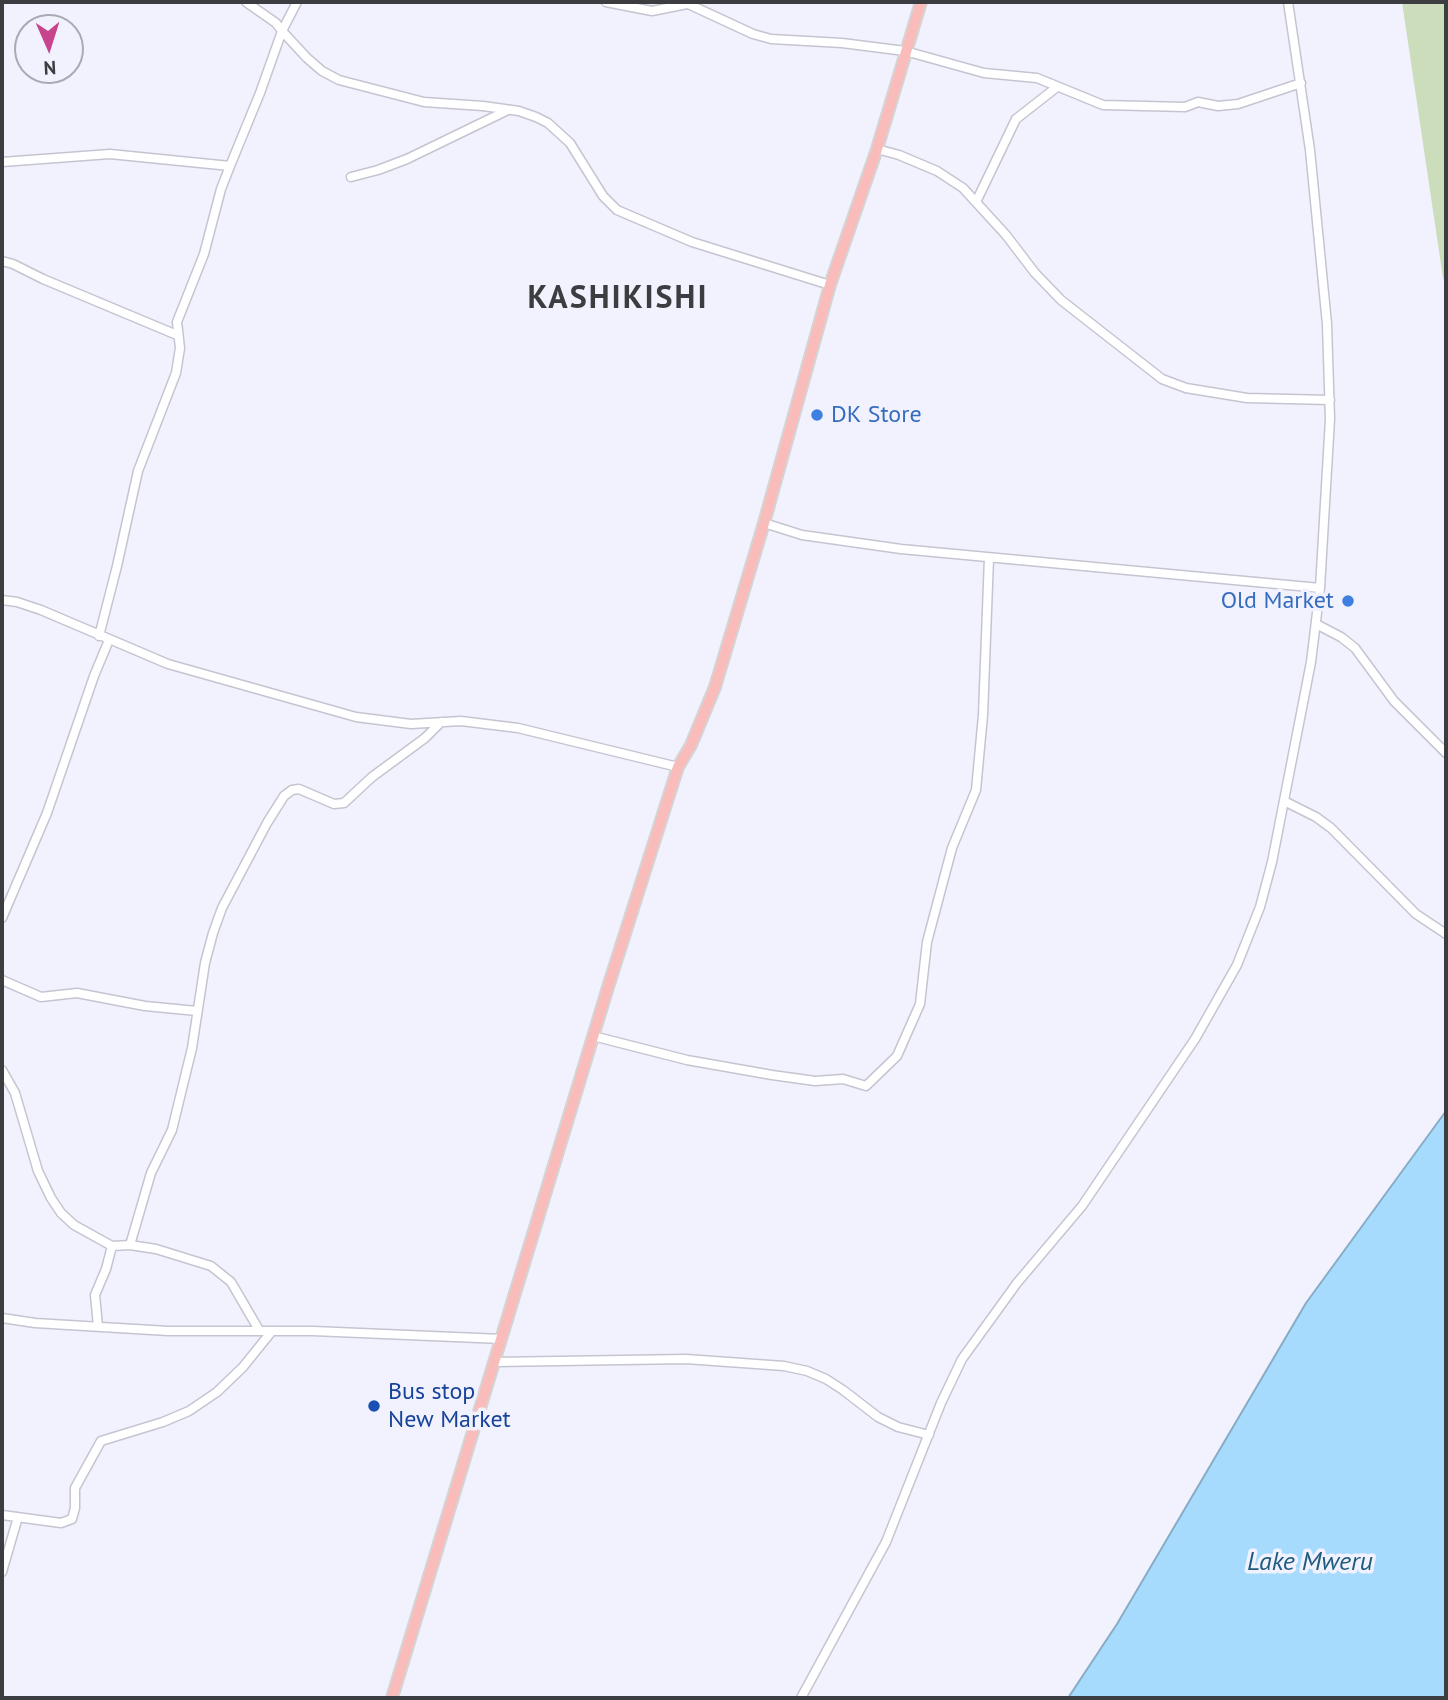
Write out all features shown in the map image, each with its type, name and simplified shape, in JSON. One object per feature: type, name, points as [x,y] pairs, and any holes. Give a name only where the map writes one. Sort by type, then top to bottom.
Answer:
[{"type":"main road","points":[[392,1698],[593,1036],[678,767],[691,746],[715,687],[830,285],[877,149],[921,2]]},
{"type":"street","points":[[246,2],[276,23],[314,64],[340,80],[424,102],[509,109],[536,117],[548,123],[570,143],[603,196],[617,210],[692,242],[830,285]]},
{"type":"street","points":[[99,636],[138,471],[176,373],[180,348],[177,322],[204,254],[221,189],[282,31],[297,2]]},
{"type":"street","points":[[606,2],[652,11],[685,3],[753,34],[771,39],[842,43],[905,51],[981,72],[1037,78],[1103,105],[1185,107],[1198,102],[1218,106],[1238,104],[1301,83]]},
{"type":"street","points":[[801,1698],[886,1542],[953,1376],[967,1351],[1017,1283],[1082,1206],[1195,1039],[1237,965],[1260,907],[1297,744],[1320,589],[1330,400],[1327,324],[1301,83],[1288,2]]},
{"type":"street","points":[[976,202],[1016,119],[1056,88]]},
{"type":"street","points":[[351,177],[407,159],[509,109]]},
{"type":"street","points":[[877,149],[937,171],[963,188],[1061,300],[1163,379],[1186,388],[1223,396],[1330,400]]},
{"type":"street","points":[[2,162],[110,154],[230,166]]},
{"type":"street","points":[[2,261],[177,335]]},
{"type":"street","points":[[764,523],[802,535],[901,549],[1320,589]]},
{"type":"street","points":[[593,1036],[699,1062],[816,1081],[842,1079],[866,1086],[897,1056],[920,1004],[927,942],[952,848],[976,790],[983,715],[989,558]]},
{"type":"street","points":[[2,600],[41,610],[167,664],[356,717],[411,724],[461,721],[518,728],[678,767]]},
{"type":"street","points":[[1315,624],[1341,637],[1355,648],[1394,701],[1446,753]]},
{"type":"street","points":[[2,918],[47,813],[109,640]]},
{"type":"street","points":[[130,1245],[148,1180],[172,1129],[192,1048],[205,963],[222,908],[261,834],[284,796],[292,790],[299,789],[334,804],[344,803],[441,722]]},
{"type":"street","points":[[1284,801],[1331,828],[1416,914],[1446,934]]},
{"type":"street","points":[[2,981],[41,997],[77,993],[145,1006],[197,1011]]},
{"type":"street","points":[[2,1070],[15,1093],[38,1171],[61,1213],[74,1225],[112,1246],[130,1245],[156,1249],[199,1261],[219,1271],[231,1282],[259,1330]]},
{"type":"street","points":[[98,1326],[95,1295],[112,1246]]},
{"type":"street","points":[[2,1318],[35,1323],[168,1331],[259,1330],[502,1339]]},
{"type":"street","points":[[2,1515],[61,1524],[72,1519],[75,1488],[101,1441],[189,1411],[217,1392],[243,1367],[272,1331]]},
{"type":"street","points":[[495,1362],[661,1359],[784,1366],[826,1379],[878,1417],[898,1427],[929,1435]]},
{"type":"street","points":[[2,1572],[18,1517]]},
{"type":"green space","points":[[1402,2],[1446,2],[1446,284],[1443,278]]},
{"type":"water","name":"Lake Mweru","points":[[1446,1111],[1446,1698],[1068,1698],[1117,1624],[1306,1303]]},
{"type":"place","name":"DK Store","points":[[817,415]]},
{"type":"place","name":"Old Market","points":[[1348,601]]},
{"type":"place","name":"Bus stop New Market","points":[[374,1406]]},
{"type":"district","name":"KASHIKISHI","points":[[618,299]]}]
